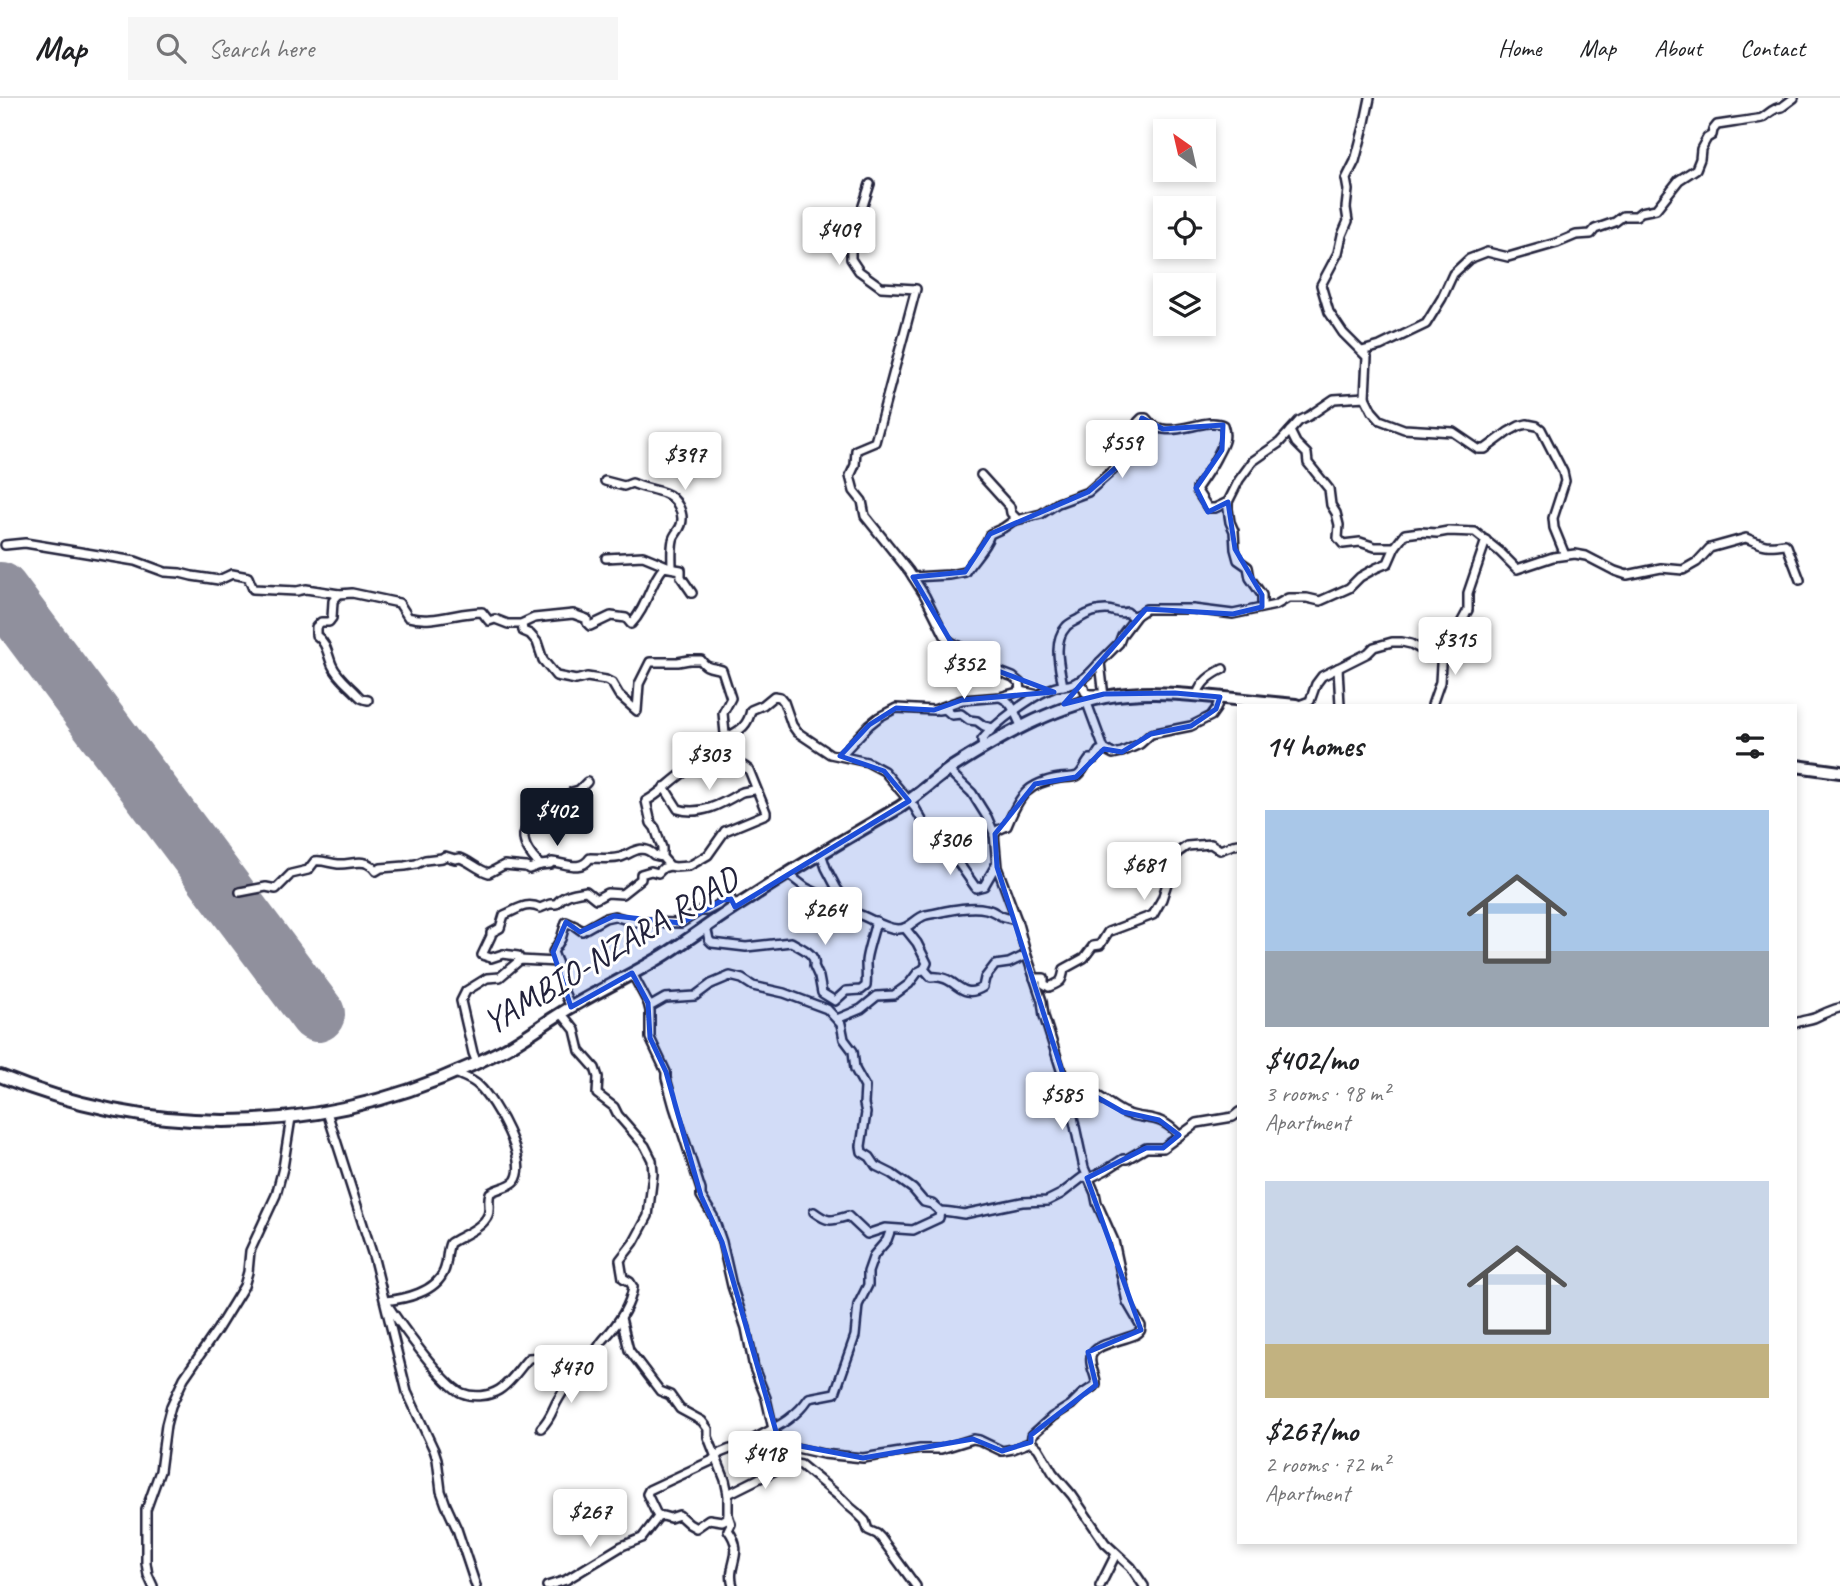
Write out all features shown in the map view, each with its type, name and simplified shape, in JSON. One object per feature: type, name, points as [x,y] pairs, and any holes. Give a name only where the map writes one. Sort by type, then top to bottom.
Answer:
[{"type":"main road","name":"YAMBIO-NZARA ROAD","points":[[0,1076],[60,1098],[136,1115],[210,1122],[291,1118],[327,1112],[405,1092],[455,1073],[525,1038],[566,1010],[666,954],[735,907],[909,801],[948,770],[1036,720],[1104,696],[1138,693],[1196,695],[1288,704]]},
{"type":"main road","points":[[1797,766],[1840,772]]},
{"type":"street","points":[[1370,98],[1355,161],[1346,179],[1349,190],[1346,208],[1348,221],[1338,253],[1321,285],[1329,313],[1343,333],[1367,356],[1365,397],[1380,420],[1404,429],[1453,432],[1478,449],[1485,449],[1519,426],[1527,424],[1541,429],[1565,481],[1553,518],[1564,555]]},
{"type":"street","points":[[1362,351],[1380,346],[1426,324],[1453,274],[1469,259],[1488,252],[1508,257],[1532,251],[1576,235],[1591,234],[1595,229],[1623,216],[1636,216],[1641,212],[1656,209],[1679,180],[1696,169],[1701,149],[1712,135],[1714,127],[1760,119],[1794,98]]},
{"type":"street","points":[[870,184],[851,243],[851,259],[859,271],[881,287],[916,289],[875,442],[856,450],[855,465],[850,476],[854,491],[862,501],[865,516],[880,532],[925,596],[946,638],[976,654],[990,668],[1013,677],[1020,683],[1021,691]]},
{"type":"street","points":[[1262,607],[1262,595],[1250,578],[1248,567],[1238,560],[1228,502],[1253,461],[1279,443],[1300,421],[1334,399],[1365,397]]},
{"type":"street","points":[[913,577],[965,572],[982,550],[990,534],[1017,519],[1041,514],[1058,503],[1088,492],[1128,457],[1138,422],[1142,418],[1163,429],[1221,423],[1225,431],[1225,443],[1197,491],[1208,508],[1228,502]]},
{"type":"street","points":[[1290,431],[1296,443],[1307,454],[1308,463],[1329,489],[1331,505],[1339,525],[1338,538],[1343,544],[1360,542],[1375,547],[1395,547]]},
{"type":"street","points":[[981,475],[1010,507],[1011,513],[1017,519]]},
{"type":"street","points":[[605,481],[624,486],[632,483],[645,489],[667,493],[680,508],[680,527],[672,544],[672,568]]},
{"type":"street","points":[[983,749],[982,740],[995,727],[1038,695],[1087,677],[1119,643],[1137,615],[1146,609],[1193,609],[1233,614],[1276,605],[1288,598],[1320,601],[1349,588],[1360,577],[1388,563],[1405,534],[1420,531],[1475,532],[1517,569],[1564,555],[1586,556],[1627,575],[1656,569],[1683,570],[1697,562],[1710,548],[1746,538],[1762,545],[1787,546],[1800,580]]},
{"type":"street","points":[[1301,704],[1310,701],[1322,676],[1368,653],[1374,647],[1392,642],[1411,644],[1432,653],[1442,647],[1456,632],[1468,610],[1468,593],[1486,540]]},
{"type":"street","points":[[5,545],[24,543],[135,561],[165,572],[180,572],[219,580],[232,574],[248,577],[253,589],[306,589],[339,594],[352,593],[399,603],[408,617],[421,620],[482,612],[489,621],[495,619],[508,624],[522,624],[534,618],[573,614],[587,619],[590,626],[611,616],[626,618],[631,624],[641,613],[654,579],[664,567],[681,570],[681,578],[692,593]]},
{"type":"street","points":[[606,558],[643,556],[672,568]]},
{"type":"street","points":[[339,594],[333,601],[332,618],[316,627],[316,635],[326,646],[342,682],[360,699],[368,700]]},
{"type":"street","points":[[1063,686],[1058,643],[1065,627],[1096,611],[1137,615]]},
{"type":"street","points":[[522,624],[523,631],[537,642],[543,660],[556,676],[576,680],[587,677],[606,680],[612,683],[619,695],[637,711],[639,684],[650,662],[701,660],[704,666],[722,670],[731,698],[723,713],[725,734],[729,736],[746,725],[751,710],[774,696],[780,696],[797,732],[830,754],[867,762],[884,771],[909,801],[932,838],[953,855],[976,888],[984,887],[996,864]]},
{"type":"street","points":[[1432,704],[1440,682],[1442,647]]},
{"type":"street","points":[[1077,682],[1085,692],[1104,696],[1100,662]]},
{"type":"street","points":[[1338,668],[1339,704]]},
{"type":"street","points":[[1196,695],[1208,678],[1223,669]]},
{"type":"street","points":[[933,710],[962,700],[1000,698],[1021,691],[1038,695]]},
{"type":"street","points":[[1087,702],[1104,749],[1113,754],[1140,744],[1151,734],[1191,726],[1211,716],[1220,697]]},
{"type":"street","points":[[1000,698],[1008,701],[1016,711],[1022,727]]},
{"type":"street","points":[[840,756],[869,724],[897,708],[945,709],[952,715],[961,714],[968,720],[977,720],[984,726],[995,727],[1006,736]]},
{"type":"street","points":[[995,835],[998,830],[1007,826],[1022,795],[1035,784],[1076,776],[1090,759],[1094,759],[1099,751],[1104,749]]},
{"type":"street","points":[[520,960],[518,956],[503,954],[491,958],[482,955],[491,933],[500,928],[503,915],[522,905],[540,908],[556,904],[561,897],[575,892],[586,891],[596,899],[607,893],[622,894],[641,879],[641,874],[651,871],[658,873],[670,866],[689,866],[708,855],[725,831],[766,814],[749,770],[744,765],[729,762],[690,769],[646,801],[651,823],[658,835],[662,857],[670,866]]},
{"type":"street","points":[[948,770],[972,793],[995,835],[996,864],[1017,920],[1067,1089],[1087,1177],[1114,1241],[1126,1298],[1141,1330],[1094,1350],[1091,1362],[1096,1385],[1052,1417],[1032,1435],[1031,1442]]},
{"type":"street","points":[[540,865],[528,849],[524,835],[539,808],[545,803],[568,799],[572,792],[579,790],[587,782]]},
{"type":"street","points":[[664,787],[678,809],[691,811],[706,810],[742,792],[756,789]]},
{"type":"street","points":[[1034,978],[1044,978],[1044,984],[1049,987],[1059,983],[1064,969],[1084,958],[1093,946],[1100,945],[1108,932],[1153,915],[1162,899],[1177,853],[1187,846],[1211,844],[1220,850],[1237,844]]},
{"type":"street","points":[[240,892],[266,887],[276,889],[291,873],[307,870],[314,861],[322,860],[338,864],[357,861],[372,864],[376,871],[444,856],[460,858],[489,873],[504,865],[529,869],[557,862],[564,865],[582,865],[590,858],[620,858],[634,850],[649,850],[653,855],[662,857]]},
{"type":"street","points":[[821,853],[829,874],[844,898],[852,905],[852,910]]},
{"type":"street","points":[[788,874],[806,888],[823,896],[832,905],[852,910],[895,929],[905,928],[925,915],[969,908],[990,909],[999,915],[1017,920]]},
{"type":"street","points":[[385,1301],[442,1377],[463,1393],[482,1395],[499,1390],[529,1358],[574,1366],[591,1359],[614,1329],[630,1298],[633,1287],[623,1278],[620,1260],[634,1242],[648,1216],[652,1160],[645,1146],[614,1107],[597,1094],[598,1077],[595,1068],[580,1051],[566,1010],[553,952],[561,939],[566,922],[582,932],[605,918],[614,916],[634,922],[681,923],[723,900],[731,899],[735,907]]},
{"type":"street","points":[[861,990],[866,986],[865,959],[876,921]]},
{"type":"street","points":[[706,926],[712,943],[746,947],[791,942],[814,957],[822,993],[829,995],[834,1001],[846,991],[861,990],[877,996],[894,995],[924,969],[927,963],[917,943],[905,928]]},
{"type":"street","points":[[924,969],[931,977],[946,977],[971,992],[983,986],[985,978],[995,965],[1009,963],[1026,955]]},
{"type":"street","points":[[477,1063],[461,1001],[466,991],[487,978],[500,977],[520,960],[557,962]]},
{"type":"street","points":[[632,973],[648,1003],[650,1038],[666,1072],[701,1196],[713,1216],[722,1242],[754,1368],[779,1442],[823,1454],[863,1458],[949,1447],[973,1439],[1002,1451],[1031,1442]]},
{"type":"street","points":[[648,1003],[651,1006],[665,998],[695,996],[715,981],[733,976],[753,986],[778,991],[831,1012],[841,1024],[844,1039],[853,1051],[855,1069],[866,1090],[862,1152],[870,1157],[876,1166],[913,1189],[924,1202],[940,1210],[964,1214],[1022,1202],[1047,1201],[1079,1180],[1090,1178],[1146,1147],[1163,1147],[1197,1124],[1233,1117],[1237,1114]]},
{"type":"street","points":[[837,1019],[861,1009],[877,996]]},
{"type":"street","points":[[1797,1023],[1839,1008]]},
{"type":"street","points":[[385,1301],[419,1293],[434,1283],[444,1271],[450,1243],[483,1222],[489,1214],[490,1193],[511,1184],[517,1178],[515,1148],[495,1104],[476,1083],[455,1073]]},
{"type":"street","points":[[1067,1089],[1084,1089],[1128,1114],[1164,1122],[1180,1135]]},
{"type":"street","points":[[327,1112],[374,1259],[407,1392],[434,1450],[446,1505],[476,1586]]},
{"type":"street","points":[[153,1586],[146,1563],[146,1510],[160,1471],[171,1406],[184,1378],[244,1286],[250,1251],[276,1195],[291,1118]]},
{"type":"street","points":[[814,1212],[833,1221],[848,1216],[867,1234],[884,1228],[913,1230],[939,1218],[940,1210]]},
{"type":"street","points":[[658,1517],[647,1494],[656,1485],[711,1461],[730,1448],[737,1449],[773,1429],[800,1411],[809,1398],[836,1392],[855,1336],[858,1305],[868,1285],[868,1272],[874,1255],[887,1240],[891,1229]]},
{"type":"street","points":[[621,1318],[629,1350],[663,1393],[670,1395],[680,1409],[702,1421],[708,1429],[708,1437],[728,1494],[731,1524],[728,1530],[736,1545],[732,1566],[733,1586]]},
{"type":"street","points":[[541,1428],[567,1388],[574,1366]]},
{"type":"street","points":[[1031,1442],[1105,1543],[1131,1567],[1144,1586]]},
{"type":"street","points":[[728,1494],[790,1463],[801,1465],[862,1517],[868,1530],[881,1538],[916,1586]]},
{"type":"street","points":[[547,1586],[566,1580],[622,1546],[642,1538],[658,1517],[670,1518],[679,1515],[696,1528],[709,1520],[726,1520],[728,1514]]},
{"type":"street","points":[[1100,1586],[1116,1554]]},
{"type":"highlighted area","points":[[1142,418],[1163,429],[1223,425],[1222,450],[1196,488],[1208,512],[1228,502],[1235,549],[1262,595],[1262,607],[1233,614],[1146,609],[1064,704],[1104,694],[1175,693],[1220,697],[1216,709],[1191,726],[1151,734],[1122,752],[1104,749],[1076,777],[1035,784],[995,834],[997,867],[1067,1087],[1079,1087],[1123,1112],[1159,1120],[1179,1135],[1163,1148],[1146,1148],[1087,1178],[1141,1330],[1088,1352],[1096,1385],[1031,1435],[1031,1442],[1002,1451],[973,1439],[863,1458],[779,1442],[722,1242],[701,1196],[666,1072],[650,1038],[648,1003],[632,973],[571,1007],[553,952],[566,922],[580,932],[614,916],[681,923],[723,900],[731,899],[735,907],[909,801],[884,771],[840,756],[869,725],[896,708],[934,710],[962,700],[1054,692],[990,668],[951,642],[913,577],[965,572],[990,534],[1088,492],[1128,457]]},
{"type":"runway","points":[[0,590],[317,1014]]}]
